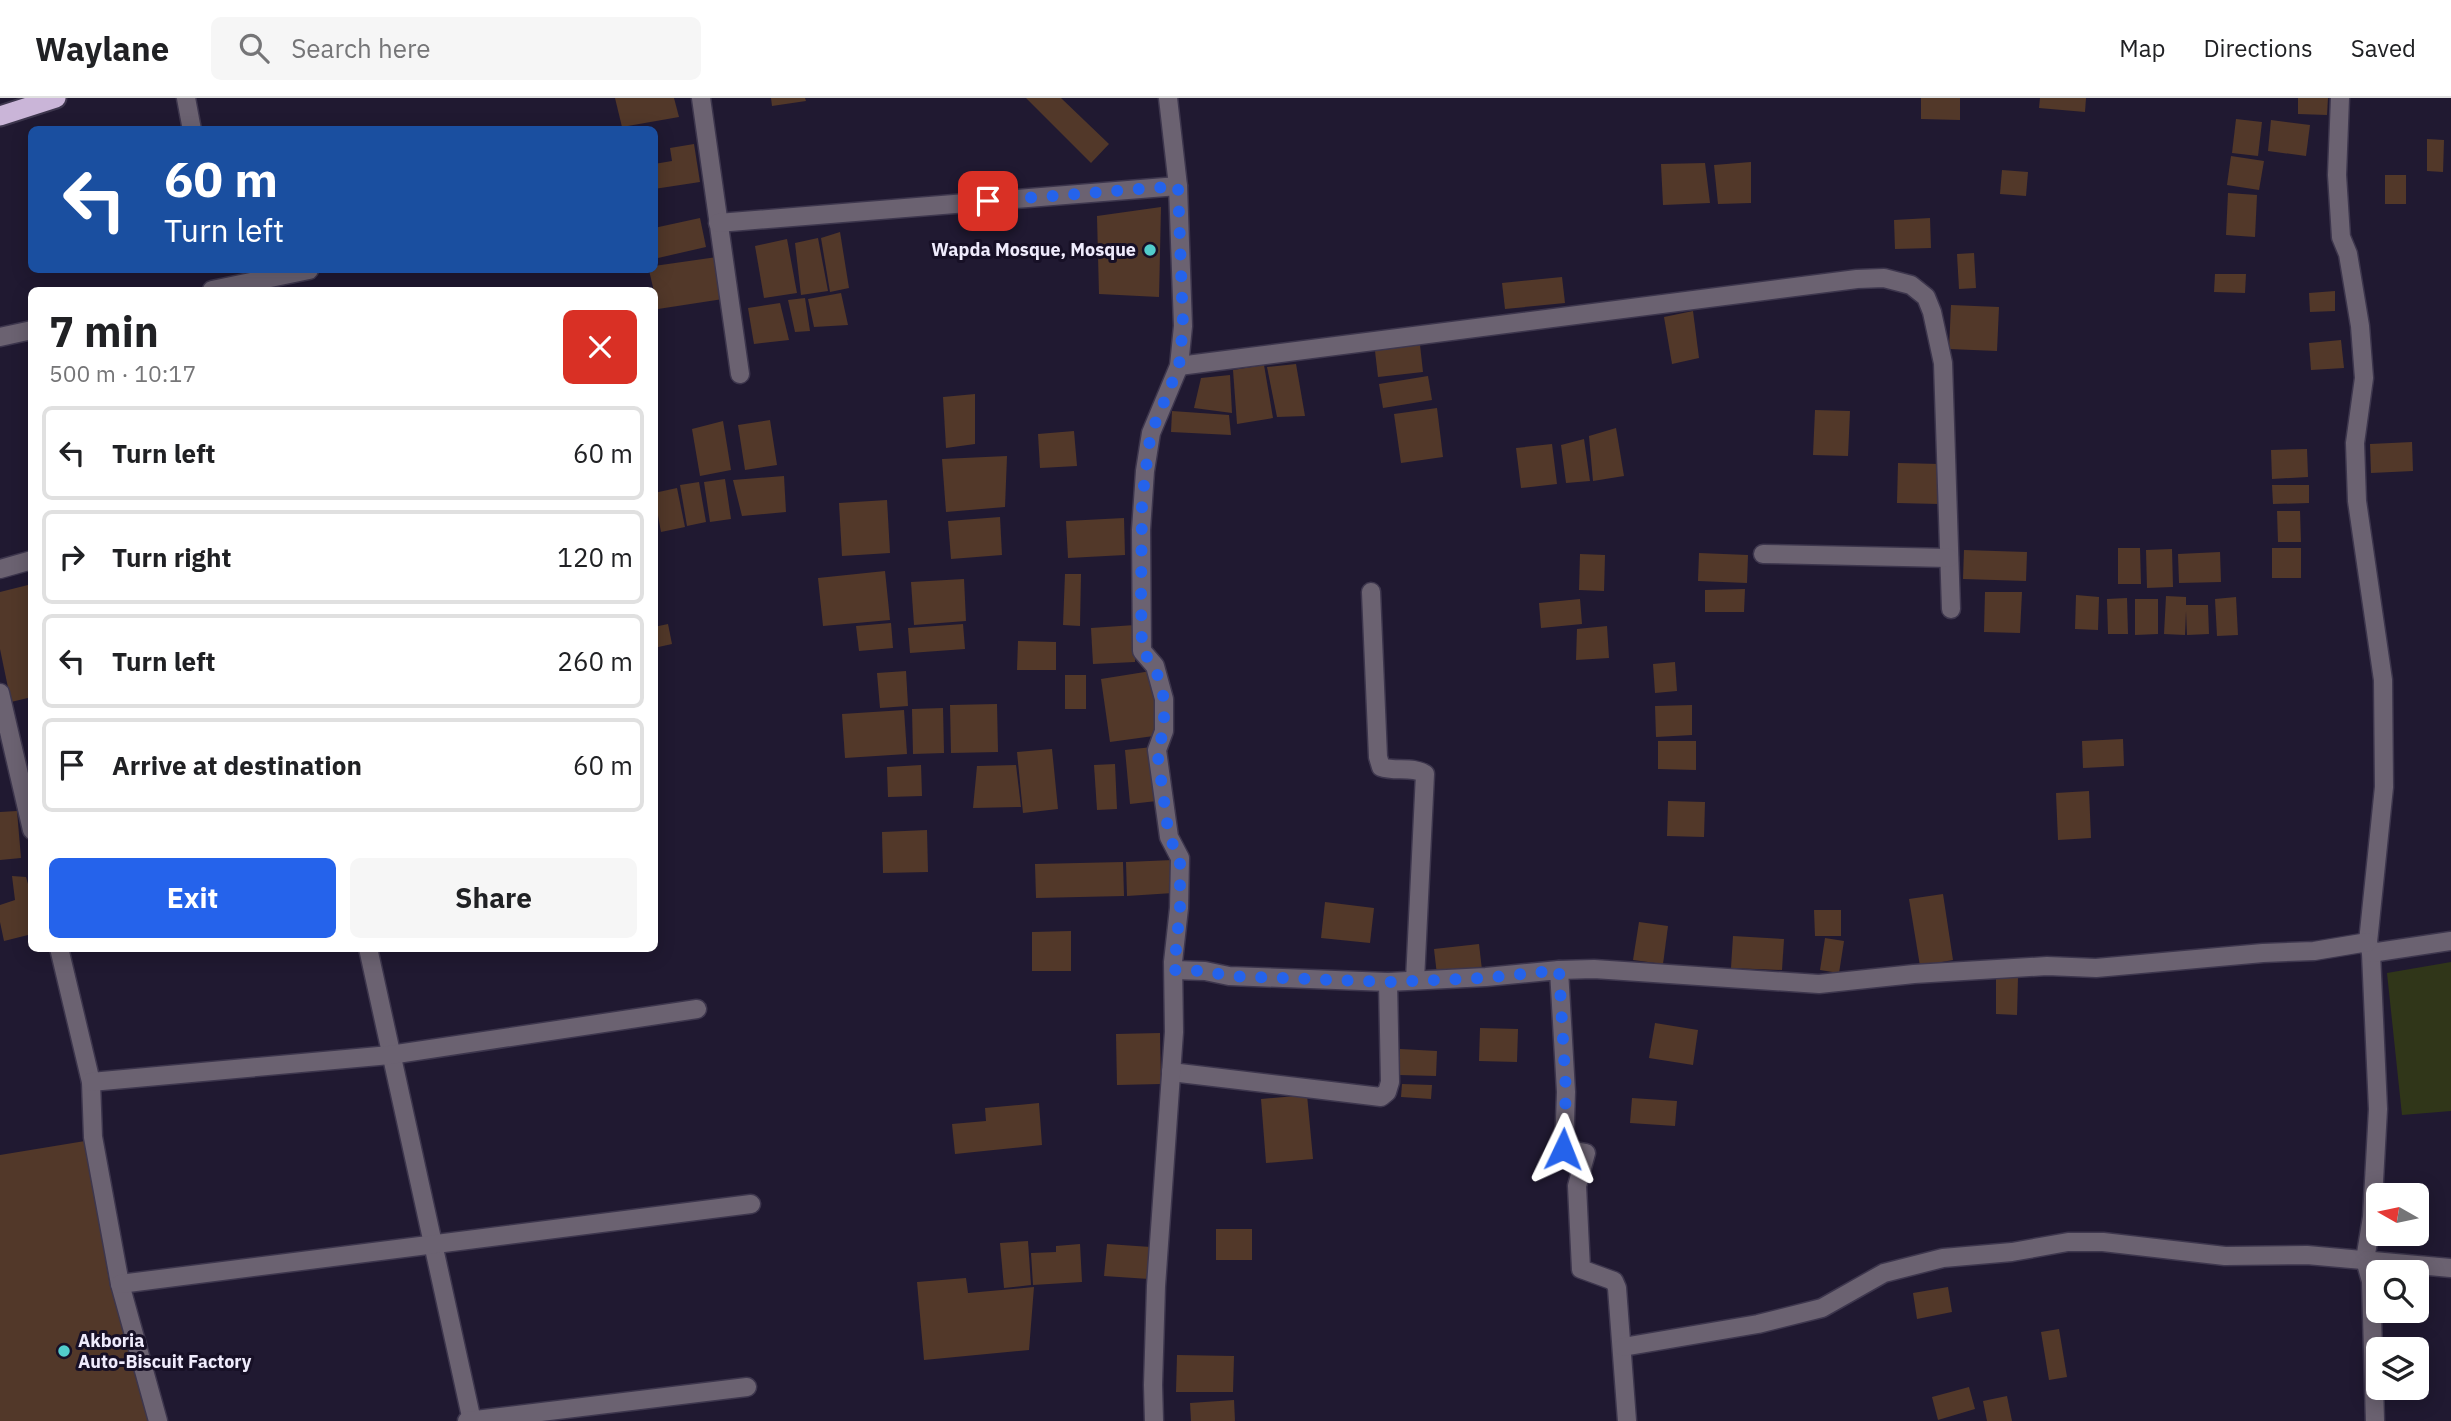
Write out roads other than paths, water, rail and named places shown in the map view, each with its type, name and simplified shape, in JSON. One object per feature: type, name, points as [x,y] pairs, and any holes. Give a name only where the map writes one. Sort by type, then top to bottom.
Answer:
[{"type":"highway","points":[[0,116],[56,98]]},
{"type":"street","points":[[186,98],[191,126]]},
{"type":"street","points":[[701,98],[740,374]]},
{"type":"street","points":[[1154,1421],[1156,1286],[1171,1072],[1174,970],[1180,908],[1180,858],[1169,837],[1157,750],[1164,731],[1164,699],[1155,666],[1142,651],[1142,502],[1151,433],[1179,366],[1183,326],[1178,186],[1168,98]]},
{"type":"street","points":[[2340,98],[2337,175],[2342,237],[2360,326],[2364,378],[2355,443],[2357,501],[2384,680],[2384,787],[2370,948],[2378,1109],[2372,1217],[2365,1260],[2371,1281],[2375,1421]]},
{"type":"street","points":[[718,223],[1178,186]]},
{"type":"street","points":[[233,287],[296,273]]},
{"type":"street","points":[[1179,366],[1857,279],[1884,278],[1911,285],[1926,297],[1943,363],[1951,609]]},
{"type":"street","points":[[0,337],[28,331]]},
{"type":"street","points":[[1763,554],[1949,558]]},
{"type":"street","points":[[0,569],[28,561]]},
{"type":"street","points":[[1371,592],[1378,757],[1381,767],[1391,771],[1419,770],[1425,774],[1415,980]]},
{"type":"street","points":[[0,693],[28,813]]},
{"type":"street","points":[[1174,970],[1205,971],[1229,976],[1388,982],[1486,978],[1594,969],[1819,984],[1914,974],[2047,966],[2096,968],[2263,953],[2451,941]]},
{"type":"street","points":[[60,952],[91,1082],[93,1137],[120,1284],[158,1421]]},
{"type":"street","points":[[369,952],[470,1421],[747,1387]]},
{"type":"street","points":[[1559,970],[1566,1092],[1563,1149],[1586,1153],[1577,1186],[1581,1269],[1614,1281],[1617,1288],[1628,1421]]},
{"type":"street","points":[[1171,1072],[1381,1097],[1387,1092],[1390,1082],[1388,982]]},
{"type":"street","points":[[91,1082],[390,1055],[697,1009]]},
{"type":"street","points":[[120,1284],[751,1204]]},
{"type":"street","points":[[1623,1347],[1758,1324],[1822,1308],[1884,1273],[1943,1258],[2012,1252],[2068,1242],[2103,1242],[2225,1255],[2307,1255],[2451,1268]]},
{"type":"place","name":"Wapda Mosque, Mosque","points":[[1150,250]]},
{"type":"place","name":"Akboria Auto-Biscuit Factory","points":[[64,1351]]}]
